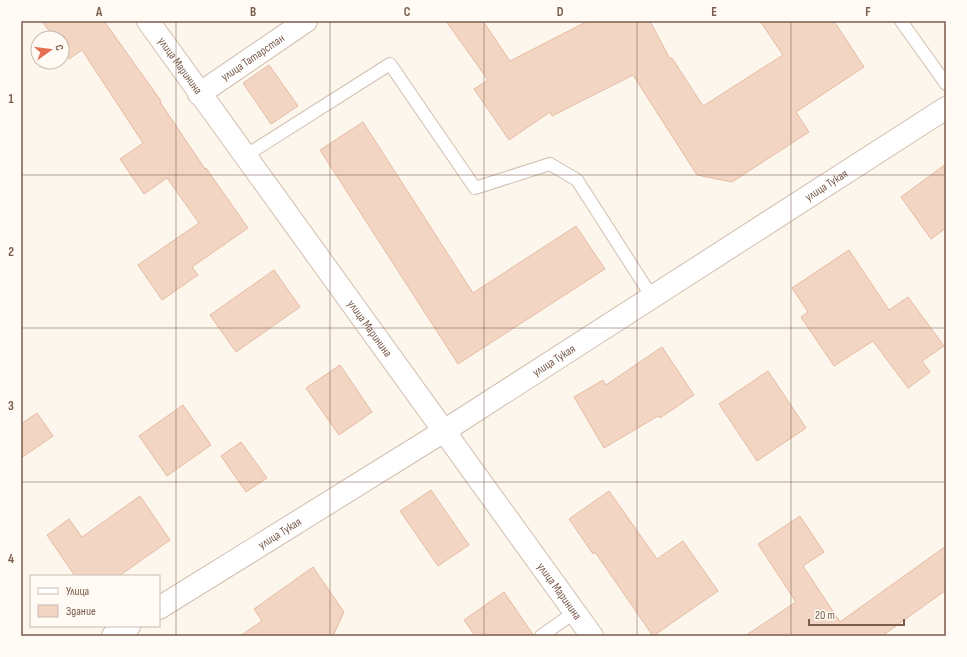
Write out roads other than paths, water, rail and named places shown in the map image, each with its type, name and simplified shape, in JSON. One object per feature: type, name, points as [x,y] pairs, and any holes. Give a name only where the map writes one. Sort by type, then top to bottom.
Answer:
[{"type":"street","name":"улица Маринина","points":[[148,21],[199,94],[592,636]]},
{"type":"street","name":"улица Татарстан","points":[[199,94],[306,21]]},
{"type":"street","name":"улица Тукая","points":[[160,607],[444,430],[946,108]]},
{"type":"street","points":[[113,636],[127,627]]},
{"type":"lane","points":[[901,21],[946,84]]},
{"type":"lane","points":[[245,156],[390,64],[475,188],[550,164],[577,180],[652,297]]},
{"type":"lane","points":[[541,636],[575,612]]}]
